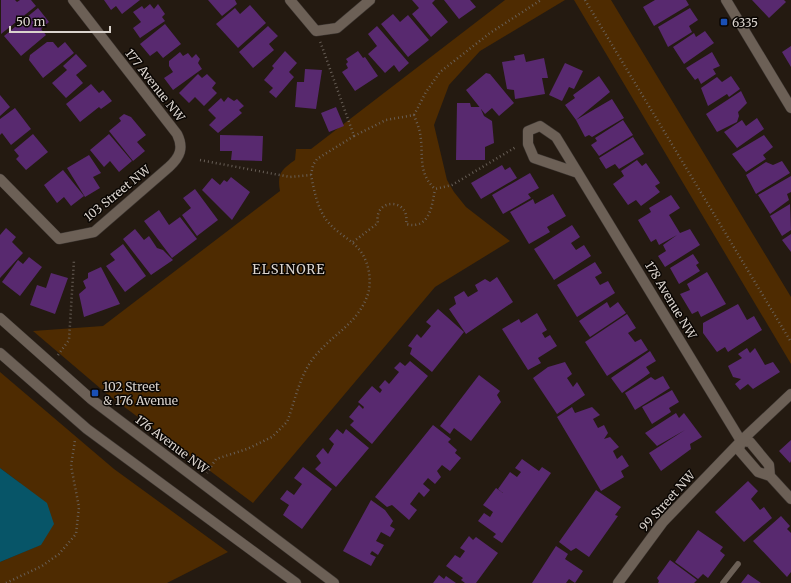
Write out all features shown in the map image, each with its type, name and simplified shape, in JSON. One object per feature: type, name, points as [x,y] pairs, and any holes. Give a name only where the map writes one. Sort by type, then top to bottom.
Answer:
[{"type":"street","name":"177 Avenue NW","points":[[73,0],[177,134],[180,141],[181,150]]},
{"type":"street","points":[[290,0],[316,31],[337,28],[370,0]]},
{"type":"street","points":[[726,0],[791,108]]},
{"type":"street","name":"178 Avenue NW","points":[[578,173],[534,158],[528,144],[528,131],[540,126],[556,138],[578,173],[741,441]]},
{"type":"street","name":"103 Street NW","points":[[0,179],[59,239],[94,232],[169,167],[179,156],[181,150]]},
{"type":"street","name":"176 Avenue NW","points":[[0,318],[91,399],[334,583]]},
{"type":"street","points":[[0,354],[87,429],[296,583]]},
{"type":"street","name":"99 Street NW","points":[[618,583],[663,522],[741,441],[791,394]]},
{"type":"street","points":[[741,441],[750,442],[769,465],[770,476],[791,499]]},
{"type":"lane","points":[[723,583],[738,564]]},
{"type":"path","points":[[435,189],[424,175],[420,133],[414,115],[426,92],[440,72],[490,32],[541,0]]},
{"type":"path","points":[[585,0],[791,342]]},
{"type":"path","points":[[316,31],[351,124],[354,136]]},
{"type":"path","points":[[207,472],[216,459],[247,449],[272,437],[281,429],[286,422],[303,375],[313,359],[353,322],[360,313],[369,289],[370,277],[365,258],[353,242],[325,219],[315,195],[311,175],[313,165],[317,159],[354,136],[386,120],[414,115]]},
{"type":"path","points":[[435,189],[452,185],[516,147]]},
{"type":"path","points":[[200,160],[290,177],[311,175]]},
{"type":"path","points":[[353,242],[378,223],[377,217],[380,210],[385,205],[391,204],[403,208],[406,213],[406,224],[414,226],[422,223],[428,215],[433,203],[435,189]]},
{"type":"path","points":[[58,355],[69,340],[74,260]]},
{"type":"path","points":[[6,583],[42,566],[59,554],[76,534],[80,507],[71,466],[75,440]]},
{"type":"shaded area","points":[[505,0],[565,0],[480,51],[449,85],[434,125],[447,180],[454,192],[466,207],[510,241],[435,287],[253,503],[107,394],[33,331],[103,326],[280,191],[279,180],[281,173],[295,160],[296,149],[311,149]]},
{"type":"shaded area","points":[[574,0],[611,0],[791,297],[791,364]]},
{"type":"shaded area","points":[[0,372],[114,469],[228,552],[167,583],[0,583],[0,562],[40,545],[20,483],[0,468]]},
{"type":"water","points":[[0,468],[47,503],[54,524],[41,545],[0,562]]},
{"type":"building","points":[[1,0],[15,0],[17,2],[20,0],[31,0],[36,6],[1,34]]},
{"type":"building","points":[[104,0],[140,0],[122,14],[116,6],[111,10]]},
{"type":"building","points":[[208,0],[235,0],[237,4],[222,16]]},
{"type":"building","points":[[412,0],[435,0],[432,3],[448,22],[431,37],[412,14],[419,8]]},
{"type":"building","points":[[444,0],[470,0],[476,7],[459,19]]},
{"type":"building","points":[[655,0],[686,0],[689,5],[654,26],[643,7]]},
{"type":"building","points":[[752,0],[784,0],[786,2],[769,18]]},
{"type":"building","points":[[150,4],[154,9],[158,4],[165,14],[162,17],[165,21],[140,38],[133,28],[141,22],[133,12],[142,6],[144,9]]},
{"type":"building","points":[[250,5],[266,23],[238,48],[216,24],[235,8],[240,14]]},
{"type":"building","points":[[38,8],[49,22],[41,29],[46,35],[21,56],[4,36]]},
{"type":"building","points":[[690,8],[698,20],[689,26],[692,32],[668,47],[658,27]]},
{"type":"building","points":[[393,14],[400,22],[408,15],[429,40],[408,57],[381,24]]},
{"type":"building","points":[[165,24],[181,44],[163,58],[157,51],[150,56],[140,44]]},
{"type":"building","points":[[268,26],[278,36],[269,44],[274,50],[253,68],[239,52]]},
{"type":"building","points":[[377,26],[409,63],[399,72],[394,65],[385,73],[368,54],[377,46],[368,34]]},
{"type":"building","points":[[705,31],[714,43],[684,64],[673,47],[694,33],[696,37]]},
{"type":"building","points":[[47,42],[53,42],[58,48],[65,42],[74,53],[43,78],[29,60],[30,55]]},
{"type":"building","points":[[791,46],[791,67],[782,52]]},
{"type":"building","points":[[285,51],[297,63],[289,72],[294,77],[276,98],[269,92],[273,88],[264,80],[274,68],[272,66]]},
{"type":"building","points":[[358,51],[363,58],[365,57],[378,76],[355,91],[342,72],[348,68],[346,64],[348,62],[346,59]]},
{"type":"building","points":[[180,52],[183,56],[188,53],[192,58],[196,54],[200,59],[198,63],[202,69],[173,90],[164,78],[173,72],[169,66],[169,61]]},
{"type":"building","points":[[712,52],[720,66],[713,69],[716,74],[701,84],[698,78],[695,80],[686,68]]},
{"type":"building","points":[[76,54],[87,66],[76,75],[83,83],[66,98],[52,83],[67,70],[63,66]]},
{"type":"building","points":[[524,54],[526,62],[544,58],[548,78],[542,78],[545,94],[515,99],[514,90],[507,89],[502,62],[515,60],[514,56]]},
{"type":"building","points":[[565,63],[583,71],[574,89],[569,87],[562,101],[549,95]]},
{"type":"building","points":[[305,69],[322,70],[316,109],[295,107],[297,82],[304,82]]},
{"type":"building","points":[[486,73],[490,74],[514,103],[499,116],[492,108],[485,114],[466,90]]},
{"type":"building","points":[[198,74],[202,78],[207,74],[216,83],[212,88],[217,93],[204,106],[195,97],[189,103],[179,93]]},
{"type":"building","points":[[599,76],[610,92],[576,120],[565,105],[575,98],[573,95]]},
{"type":"building","points":[[731,76],[740,89],[729,97],[727,94],[708,106],[701,88],[717,77],[722,82]]},
{"type":"building","points":[[91,84],[99,93],[103,90],[112,101],[101,109],[99,107],[80,122],[66,104]]},
{"type":"building","points":[[741,91],[747,103],[738,112],[739,116],[737,122],[717,132],[706,114]]},
{"type":"building","points":[[0,95],[10,107],[0,116]]},
{"type":"building","points":[[228,97],[234,101],[237,99],[244,106],[239,110],[242,113],[218,133],[209,125],[216,118],[208,110],[221,98],[224,102]]},
{"type":"building","points":[[612,99],[624,118],[592,137],[589,135],[585,137],[576,120]]},
{"type":"building","points":[[457,103],[470,103],[471,107],[480,107],[484,116],[492,121],[494,143],[485,147],[485,160],[456,160]]},
{"type":"building","points":[[336,107],[344,126],[329,132],[321,113]]},
{"type":"building","points":[[15,108],[31,129],[11,145],[2,133],[0,135],[0,119]]},
{"type":"building","points":[[124,114],[131,117],[146,135],[137,142],[145,151],[133,161],[109,131],[121,121],[119,118]]},
{"type":"building","points":[[757,118],[764,129],[737,148],[724,132],[742,120],[746,126]]},
{"type":"building","points":[[623,120],[633,135],[599,156],[591,145],[597,141],[595,138]]},
{"type":"building","points":[[33,134],[48,152],[26,170],[16,159],[19,156],[14,150]]},
{"type":"building","points":[[109,134],[132,161],[119,172],[110,161],[104,167],[90,150]]},
{"type":"building","points":[[220,135],[263,136],[262,161],[231,160],[232,151],[220,151]]},
{"type":"building","points":[[764,135],[773,147],[763,155],[766,159],[746,172],[732,154]]},
{"type":"building","points":[[633,137],[644,154],[619,169],[615,164],[606,169],[599,158]]},
{"type":"building","points":[[89,155],[101,173],[93,177],[100,188],[85,197],[67,168]]},
{"type":"building","points":[[637,160],[642,166],[646,163],[660,183],[655,186],[660,192],[641,206],[636,200],[628,205],[613,184],[624,176],[621,171]]},
{"type":"building","points":[[782,161],[790,173],[756,194],[746,175],[766,162],[773,165]]},
{"type":"building","points":[[502,165],[505,170],[510,167],[517,178],[481,199],[471,183]]},
{"type":"building","points":[[63,170],[84,196],[71,206],[64,197],[57,203],[44,185]]},
{"type":"building","points":[[530,173],[539,188],[528,194],[531,198],[503,214],[492,195]]},
{"type":"building","points":[[791,176],[791,192],[787,194],[789,200],[770,214],[758,195]]},
{"type":"building","points":[[231,177],[250,192],[232,220],[202,190],[212,178],[220,185],[224,180],[227,182]]},
{"type":"building","points":[[195,189],[218,220],[197,236],[182,215],[191,208],[183,198]]},
{"type":"building","points":[[553,194],[566,216],[547,227],[550,232],[529,244],[510,212],[533,199],[535,204]]},
{"type":"building","points":[[671,195],[680,208],[669,215],[680,233],[690,229],[700,245],[665,267],[658,256],[666,251],[663,245],[677,235],[659,245],[656,239],[651,242],[638,220],[651,212],[649,208]]},
{"type":"building","points":[[790,204],[791,230],[782,236],[770,216]]},
{"type":"building","points":[[159,210],[169,225],[180,217],[197,239],[172,258],[144,221]]},
{"type":"building","points":[[572,225],[580,237],[571,243],[576,250],[584,245],[591,256],[554,280],[534,249]]},
{"type":"building","points":[[6,228],[16,237],[12,242],[23,253],[0,278],[0,235]]},
{"type":"building","points":[[135,229],[144,240],[149,236],[157,248],[163,250],[173,260],[151,275],[123,239]]},
{"type":"building","points":[[791,234],[791,252],[782,240]]},
{"type":"building","points":[[123,244],[146,276],[125,292],[106,266],[115,260],[110,254]]},
{"type":"building","points":[[693,254],[699,263],[696,265],[700,271],[679,284],[670,268]]},
{"type":"building","points":[[29,257],[42,267],[20,296],[2,282],[18,260],[23,264]]},
{"type":"building","points":[[595,262],[602,273],[595,277],[600,285],[608,281],[615,293],[577,317],[557,285]]},
{"type":"building","points":[[101,267],[120,304],[84,317],[79,294],[86,288],[83,281],[88,278],[88,273]]},
{"type":"building","points":[[707,272],[726,304],[701,317],[698,311],[692,314],[680,294],[690,290],[687,284]]},
{"type":"building","points":[[51,273],[68,278],[55,314],[30,305],[37,285],[46,288]]},
{"type":"building","points":[[497,277],[513,302],[466,334],[449,309],[456,304],[454,297],[464,291],[468,297],[478,291],[475,285],[485,279],[490,282]]},
{"type":"building","points":[[607,302],[610,308],[618,302],[626,313],[590,337],[579,321]]},
{"type":"building","points":[[738,304],[747,320],[754,316],[762,330],[728,352],[725,347],[717,352],[703,333],[703,323]]},
{"type":"building","points":[[438,309],[464,332],[432,372],[410,354],[412,348],[408,346],[417,334],[421,338],[431,326],[426,322]]},
{"type":"building","points":[[537,313],[547,330],[542,333],[545,338],[550,335],[557,346],[538,358],[541,363],[528,370],[502,329],[519,319],[521,323]]},
{"type":"building","points":[[627,314],[636,328],[628,333],[635,342],[641,339],[648,350],[607,376],[585,342]]},
{"type":"building","points":[[747,348],[750,353],[755,348],[765,365],[773,362],[780,372],[753,389],[748,384],[740,390],[735,384],[741,379],[733,377],[728,366],[742,358],[738,354]]},
{"type":"building","points":[[650,351],[656,361],[646,367],[650,373],[622,393],[611,378]]},
{"type":"building","points":[[410,361],[428,376],[372,444],[350,425],[354,421],[349,417],[359,405],[363,409],[364,407],[358,402],[372,386],[380,393],[382,390],[379,387],[385,380],[389,384],[399,372],[394,368],[400,362],[405,366]]},
{"type":"building","points":[[565,362],[572,374],[567,378],[573,387],[577,382],[585,395],[557,414],[533,378],[548,367]]},
{"type":"building","points":[[479,375],[500,391],[497,395],[501,402],[471,441],[454,428],[450,434],[440,426]]},
{"type":"building","points":[[663,376],[670,388],[635,410],[625,393],[651,377],[655,380]]},
{"type":"building","points":[[672,390],[679,402],[669,408],[671,412],[652,424],[642,407]]},
{"type":"building","points":[[572,407],[575,413],[592,407],[600,415],[593,419],[598,428],[604,425],[608,433],[604,439],[610,437],[619,447],[613,451],[617,459],[622,455],[629,466],[621,471],[624,477],[601,491],[557,417]]},
{"type":"building","points":[[676,413],[679,418],[684,413],[702,437],[690,444],[691,449],[661,471],[649,453],[685,430],[657,446],[645,433]]},
{"type":"building","points":[[433,425],[451,439],[448,442],[457,450],[455,453],[461,458],[450,471],[442,465],[437,471],[441,477],[435,484],[428,478],[423,484],[430,490],[424,497],[419,492],[410,504],[417,510],[409,520],[392,505],[387,507],[375,497]]},
{"type":"building","points":[[337,429],[343,434],[346,429],[369,448],[336,487],[315,469],[321,463],[316,456],[323,448],[328,454],[334,444],[329,439]]},
{"type":"building","points":[[791,440],[791,461],[790,463],[779,451]]},
{"type":"building","points":[[522,459],[539,471],[542,467],[551,473],[502,543],[493,537],[496,534],[478,521],[484,513],[490,517],[493,512],[483,505],[496,488],[503,493],[498,489],[510,472],[517,477],[521,472],[515,468]]},
{"type":"building","points":[[303,467],[332,489],[302,529],[283,515],[289,505],[280,499],[287,490],[294,495],[302,484],[294,478]]},
{"type":"building","points":[[748,481],[758,491],[751,499],[760,510],[764,507],[772,518],[744,542],[715,512]]},
{"type":"building","points":[[596,490],[621,507],[615,515],[618,516],[589,557],[576,548],[571,551],[559,542]]},
{"type":"building","points":[[371,500],[385,510],[393,521],[390,526],[395,529],[390,537],[381,532],[376,541],[384,545],[378,555],[372,551],[370,554],[376,557],[371,566],[343,551]]},
{"type":"building","points":[[781,516],[790,526],[787,529],[791,533],[791,572],[787,577],[753,541]]},
{"type":"building","points":[[698,530],[723,547],[720,551],[725,555],[708,578],[703,574],[698,579],[675,562]]},
{"type":"building","points":[[469,536],[473,540],[476,537],[498,553],[476,583],[465,583],[461,580],[463,578],[446,566],[455,555],[460,558],[465,551],[460,548]]},
{"type":"building","points":[[556,546],[568,554],[565,559],[583,571],[575,583],[569,579],[566,583],[532,583]]},
{"type":"building","points":[[670,560],[697,580],[694,583],[658,583],[659,581],[657,578]]},
{"type":"building","points":[[748,574],[761,583],[741,583]]},
{"type":"building","points":[[439,575],[444,579],[446,576],[456,583],[433,583]]},
{"type":"place","name":"6335","points":[[724,22]]},
{"type":"place","name":"102 Street & 176 Avenue","points":[[95,393]]},
{"type":"district","name":"ELSINORE","points":[[289,269]]}]
